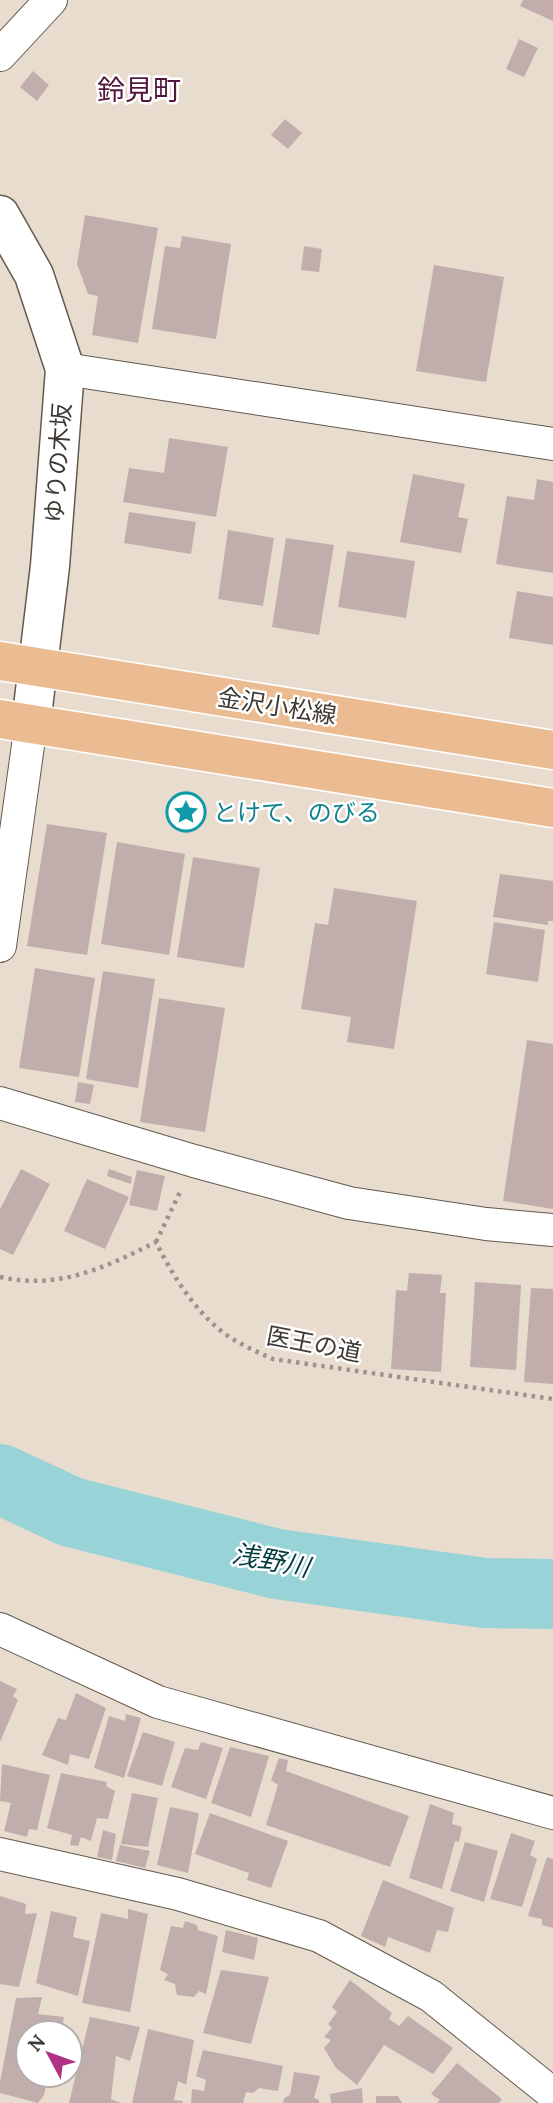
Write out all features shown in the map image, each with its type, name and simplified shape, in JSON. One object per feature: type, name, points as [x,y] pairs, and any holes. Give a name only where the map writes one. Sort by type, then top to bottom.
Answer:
[{"type":"main road","name":"金沢小松線","points":[[0,661],[553,750]]},
{"type":"main road","points":[[16,721],[553,808]]},
{"type":"street","points":[[0,55],[51,0]]},
{"type":"street","name":"ゆりの木坂","points":[[0,215],[34,275],[65,369],[50,566],[39,667],[16,721]]},
{"type":"street","points":[[65,369],[553,444]]},
{"type":"street","points":[[0,946],[16,721]]},
{"type":"street","points":[[0,1103],[194,1161],[349,1203],[486,1224],[553,1230]]},
{"type":"street","points":[[0,1629],[158,1702],[553,1813]]},
{"type":"street","points":[[0,1854],[178,1894],[319,1936],[431,1996],[549,2095]]},
{"type":"path","points":[[0,1277],[21,1282],[50,1282],[112,1262],[156,1242],[194,1161]]},
{"type":"path","name":"医王の道","points":[[156,1242],[184,1291],[220,1330],[273,1359],[553,1399]]},
{"type":"building","points":[[523,0],[553,0],[553,21],[520,6]]},
{"type":"building","points":[[519,39],[538,48],[524,77],[506,69]]},
{"type":"building","points":[[33,71],[49,85],[37,101],[20,87]]},
{"type":"building","points":[[285,119],[302,133],[288,149],[271,135]]},
{"type":"building","points":[[85,215],[158,228],[138,343],[92,335],[98,296],[88,294],[77,264]]},
{"type":"building","points":[[182,236],[231,244],[216,339],[152,329],[165,246],[180,248]]},
{"type":"building","points":[[304,246],[322,249],[319,272],[301,270]]},
{"type":"building","points":[[434,265],[504,277],[486,382],[416,371]]},
{"type":"building","points":[[169,438],[228,447],[216,517],[123,502],[129,468],[164,473]]},
{"type":"building","points":[[413,474],[465,484],[458,517],[468,519],[461,553],[400,542]]},
{"type":"building","points":[[537,479],[553,482],[553,573],[496,564],[507,496],[534,500]]},
{"type":"building","points":[[129,512],[196,522],[191,554],[124,543]]},
{"type":"building","points":[[228,530],[274,538],[263,606],[218,599]]},
{"type":"building","points":[[286,538],[334,545],[319,635],[272,627]]},
{"type":"building","points":[[347,551],[415,561],[406,618],[338,607]]},
{"type":"building","points":[[517,591],[553,597],[553,645],[509,638]]},
{"type":"building","points":[[47,824],[107,833],[87,955],[27,946]]},
{"type":"building","points":[[117,842],[185,854],[169,955],[101,944]]},
{"type":"building","points":[[193,857],[260,868],[244,968],[177,957]]},
{"type":"building","points":[[500,874],[553,881],[553,921],[548,921],[548,925],[493,917]]},
{"type":"building","points":[[334,888],[417,901],[394,1049],[347,1042],[351,1017],[301,1009],[315,923],[328,925]]},
{"type":"building","points":[[494,922],[545,930],[538,982],[486,974]]},
{"type":"building","points":[[35,968],[95,978],[79,1077],[19,1068]]},
{"type":"building","points":[[103,971],[155,979],[138,1088],[86,1079]]},
{"type":"building","points":[[159,998],[225,1008],[205,1132],[140,1122]]},
{"type":"building","points":[[527,1040],[553,1044],[553,1209],[503,1201]]},
{"type":"building","points":[[78,1082],[94,1085],[90,1104],[75,1102]]},
{"type":"building","points":[[21,1169],[50,1184],[13,1255],[0,1249],[0,1209]]},
{"type":"building","points":[[109,1169],[132,1177],[131,1184],[107,1176]]},
{"type":"building","points":[[137,1170],[165,1176],[157,1211],[129,1205]]},
{"type":"building","points":[[87,1179],[129,1197],[105,1249],[64,1231]]},
{"type":"building","points":[[409,1273],[442,1275],[440,1293],[446,1293],[441,1372],[391,1369],[396,1290],[407,1291]]},
{"type":"building","points":[[475,1282],[521,1285],[516,1370],[470,1367]]},
{"type":"building","points":[[531,1288],[553,1289],[553,1384],[524,1382]]},
{"type":"building","points":[[0,1681],[17,1689],[13,1696],[18,1700],[0,1742]]},
{"type":"building","points":[[76,1693],[106,1708],[89,1759],[70,1754],[68,1765],[42,1755],[58,1718],[66,1720]]},
{"type":"building","points":[[126,1714],[141,1718],[124,1778],[94,1768],[109,1716],[125,1721]]},
{"type":"building","points":[[143,1732],[175,1742],[162,1786],[127,1776]]},
{"type":"building","points":[[201,1742],[223,1748],[206,1799],[171,1787],[185,1748],[198,1750]]},
{"type":"building","points":[[230,1747],[269,1756],[251,1817],[211,1803]]},
{"type":"building","points":[[279,1758],[288,1760],[286,1771],[409,1816],[390,1867],[266,1825],[278,1785],[271,1780]]},
{"type":"building","points":[[2,1764],[50,1775],[37,1830],[29,1829],[27,1837],[4,1831],[11,1803],[0,1801]]},
{"type":"building","points":[[61,1773],[107,1782],[106,1786],[115,1791],[108,1819],[97,1818],[91,1841],[81,1837],[78,1846],[70,1845],[72,1835],[47,1828]]},
{"type":"building","points":[[132,1793],[158,1798],[148,1847],[121,1844]]},
{"type":"building","points":[[430,1804],[454,1813],[452,1824],[462,1827],[459,1842],[455,1841],[442,1889],[409,1878]]},
{"type":"building","points":[[170,1807],[199,1813],[188,1873],[157,1865]]},
{"type":"building","points":[[210,1813],[288,1841],[271,1888],[247,1880],[249,1873],[195,1854]]},
{"type":"building","points":[[103,1830],[116,1834],[112,1860],[97,1857]]},
{"type":"building","points":[[511,1833],[535,1841],[530,1855],[537,1859],[522,1907],[490,1899]]},
{"type":"building","points":[[465,1842],[498,1851],[484,1902],[450,1891]]},
{"type":"building","points":[[120,1845],[150,1851],[145,1868],[116,1861]]},
{"type":"building","points":[[547,1857],[553,1859],[553,1928],[542,1925],[542,1919],[528,1916]]},
{"type":"building","points":[[383,1880],[454,1908],[448,1932],[437,1930],[430,1953],[388,1937],[385,1947],[361,1936]]},
{"type":"building","points":[[0,1896],[26,1904],[25,1914],[37,1913],[19,1987],[0,1984]]},
{"type":"building","points":[[128,1909],[148,1914],[130,2012],[82,2003],[101,1913],[128,1919]]},
{"type":"building","points":[[51,1911],[77,1917],[73,1937],[90,1941],[78,1996],[36,1983]]},
{"type":"building","points":[[185,1921],[197,1925],[198,1930],[218,1936],[206,1994],[199,1991],[194,1997],[177,1995],[175,1984],[164,1980],[168,1974],[160,1970],[171,1926],[183,1928]]},
{"type":"building","points":[[226,1930],[258,1938],[254,1960],[222,1952]]},
{"type":"building","points":[[221,1970],[269,1977],[251,2044],[203,2033]]},
{"type":"building","points":[[350,1980],[392,2013],[389,2019],[399,2026],[408,2016],[453,2048],[433,2074],[384,2045],[357,2085],[336,2068],[324,2048],[331,2040],[324,2037],[332,2028],[328,2024],[337,2012],[332,2007]]},
{"type":"building","points":[[42,1997],[38,2014],[64,2017],[14,2019],[14,2089],[45,2089],[38,2103],[0,2093],[16,1998]]},
{"type":"building","points":[[90,2017],[140,2027],[130,2061],[116,2056],[111,2099],[121,2103],[69,2103],[72,2089],[84,2089],[84,2042]]},
{"type":"building","points":[[148,2029],[194,2040],[186,2085],[178,2081],[174,2100],[183,2101],[182,2103],[132,2103]]},
{"type":"building","points":[[203,2050],[283,2066],[278,2091],[259,2088],[253,2093],[246,2092],[243,2103],[191,2103],[192,2089],[204,2091],[206,2080],[196,2076]]},
{"type":"building","points":[[457,2063],[502,2099],[499,2103],[437,2103],[440,2100],[431,2094]]},
{"type":"building","points":[[294,2072],[320,2076],[314,2098],[319,2100],[319,2103],[283,2103],[284,2098],[290,2095]]},
{"type":"building","points":[[362,2088],[363,2103],[331,2103],[330,2094]]},
{"type":"building","points":[[376,2096],[398,2096],[402,2103],[376,2103]]},
{"type":"waterway","name":"浅野川","points":[[0,1479],[71,1512],[277,1564],[484,1593],[553,1594]]},
{"type":"place","name":"とけて、のびる","points":[[186,812]]},
{"type":"district","name":"鈴見町","points":[[139,90]]}]
